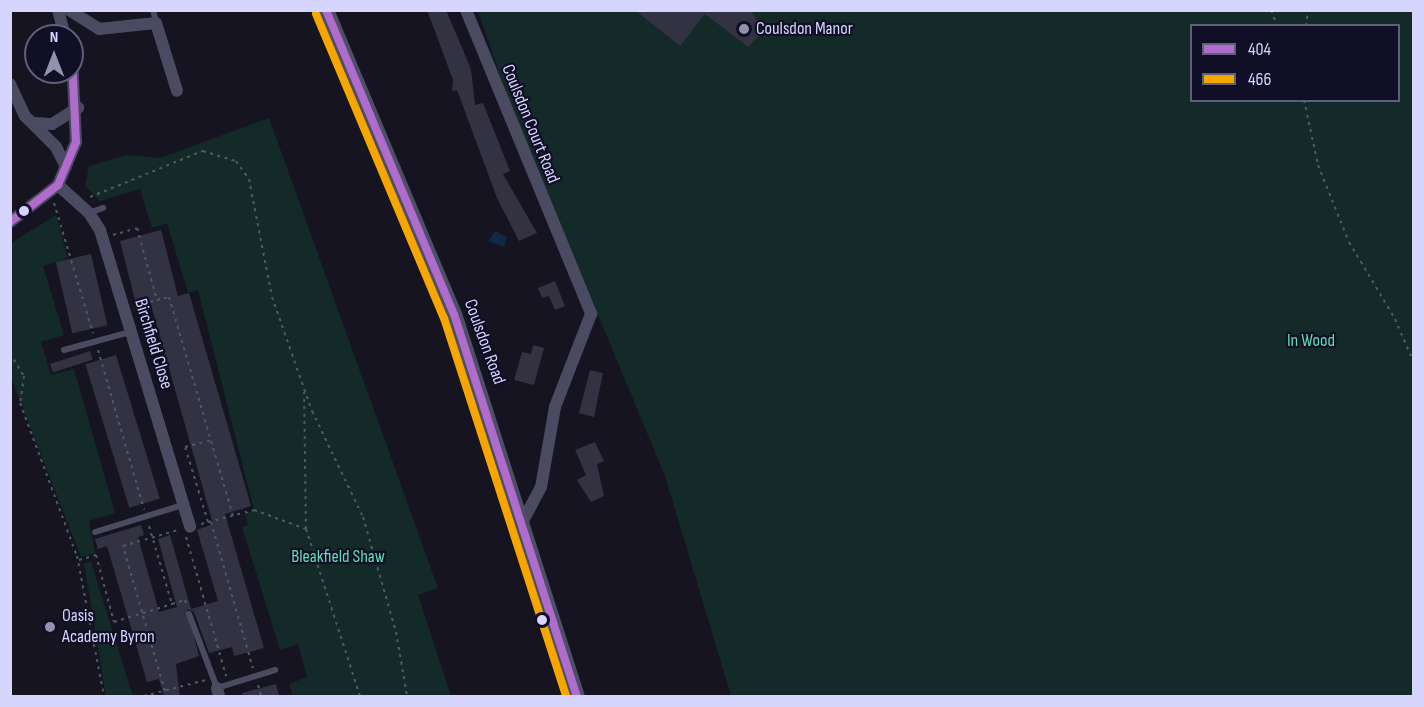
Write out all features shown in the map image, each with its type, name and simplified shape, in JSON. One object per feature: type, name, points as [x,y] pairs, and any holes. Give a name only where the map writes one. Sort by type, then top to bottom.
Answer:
[{"type":"main road","name":"Coulsdon Road","points":[[326,10],[454,314],[524,519],[577,696]]},
{"type":"street","points":[[69,10],[99,29],[156,23],[177,92]]},
{"type":"street","name":"Coulsdon Court Road","points":[[466,10],[591,314],[555,407],[541,487],[524,519]]},
{"type":"street","points":[[10,84],[25,116],[36,123],[66,166]]},
{"type":"street","points":[[10,222],[54,189],[66,166],[76,142],[78,108],[75,84]]},
{"type":"street","points":[[36,123],[52,124],[78,108]]},
{"type":"street","name":"Birchfield Close","points":[[54,189],[89,213],[124,309],[190,527]]},
{"type":"lane","points":[[153,10],[156,23]]},
{"type":"lane","points":[[89,213],[103,208]]},
{"type":"lane","points":[[64,350],[130,332]]},
{"type":"lane","points":[[95,532],[183,505]]},
{"type":"lane","points":[[189,614],[219,687],[275,670]]},
{"type":"path","points":[[1304,102],[1318,165],[1349,242],[1395,319],[1413,363]]},
{"type":"path","points":[[90,197],[203,151],[236,161],[249,179],[272,297],[304,389],[363,518],[396,632],[407,696]]},
{"type":"path","points":[[54,189],[95,342],[172,604]]},
{"type":"path","points":[[108,236],[137,228],[157,300]]},
{"type":"path","points":[[124,309],[169,297],[233,516]]},
{"type":"path","points":[[10,353],[24,376],[20,403],[78,560],[104,696]]},
{"type":"path","points":[[304,389],[306,529],[360,696]]},
{"type":"path","points":[[211,440],[185,447],[261,696]]},
{"type":"path","points":[[190,527],[254,510],[306,529]]},
{"type":"path","points":[[144,696],[165,691],[219,687],[183,529],[123,546],[165,691]]},
{"type":"path","points":[[78,560],[96,555],[114,622],[185,600],[189,614]]},
{"type":"green space","name":"In Wood","points":[[478,11],[1413,11],[1413,696],[731,696],[665,476],[509,101]]},
{"type":"green space","name":"Bleakfield Shaw","points":[[269,118],[438,588],[418,595],[451,696],[293,696],[289,684],[307,677],[298,644],[280,650],[242,527],[248,525],[245,514],[254,510],[198,290],[188,293],[167,223],[152,228],[140,189],[100,201],[85,186],[89,166],[127,155],[160,158]]},
{"type":"green space","points":[[56,215],[68,258],[43,266],[64,335],[41,342],[51,375],[74,369],[115,513],[89,521],[95,553],[81,557],[11,378],[11,243]]},
{"type":"green space","points":[[91,562],[133,696],[106,696],[84,563]]},
{"type":"water","points":[[495,231],[507,237],[504,247],[488,241]]},
{"type":"building","points":[[427,10],[446,10],[471,69],[475,105],[483,103],[510,171],[503,174],[537,233],[519,241],[497,198],[457,90],[452,91],[453,80]]},
{"type":"building","name":"Coulsdon Manor","points":[[635,10],[750,10],[765,30],[748,47],[705,14],[680,46]]},
{"type":"building","points":[[161,230],[178,296],[189,293],[251,506],[225,514],[264,648],[234,656],[232,647],[209,653],[194,612],[187,609],[199,656],[176,664],[180,696],[164,696],[159,679],[147,682],[107,546],[98,549],[95,539],[141,525],[144,535],[138,537],[159,612],[177,607],[158,539],[170,535],[191,609],[218,601],[197,530],[213,524],[150,301],[136,304],[120,241]]},
{"type":"building","points":[[91,254],[107,325],[72,333],[56,262]]},
{"type":"building","points":[[555,281],[565,306],[555,310],[549,296],[542,298],[538,288]]},
{"type":"building","points":[[533,345],[544,348],[534,385],[514,380],[522,352],[531,354]]},
{"type":"building","points":[[90,351],[93,360],[53,373],[50,364]]},
{"type":"building","points":[[116,355],[160,498],[129,508],[85,364]]},
{"type":"building","points":[[590,370],[603,373],[594,417],[579,413]]},
{"type":"building","points":[[595,442],[604,461],[597,464],[604,496],[591,502],[577,480],[586,475],[575,450]]},
{"type":"building","points":[[276,684],[279,696],[243,696],[242,693]]},
{"type":"transit line","name":"404","points":[[326,10],[454,314],[577,696]]},
{"type":"transit line","name":"466","points":[[316,14],[444,318],[566,696]]},
{"type":"transit line","name":"404","points":[[10,222],[58,185],[76,142],[73,84]]},
{"type":"place","name":"Coulsdon Manor","points":[[744,29]]},
{"type":"place","name":"Oasis Academy Byron","points":[[50,627]]}]
